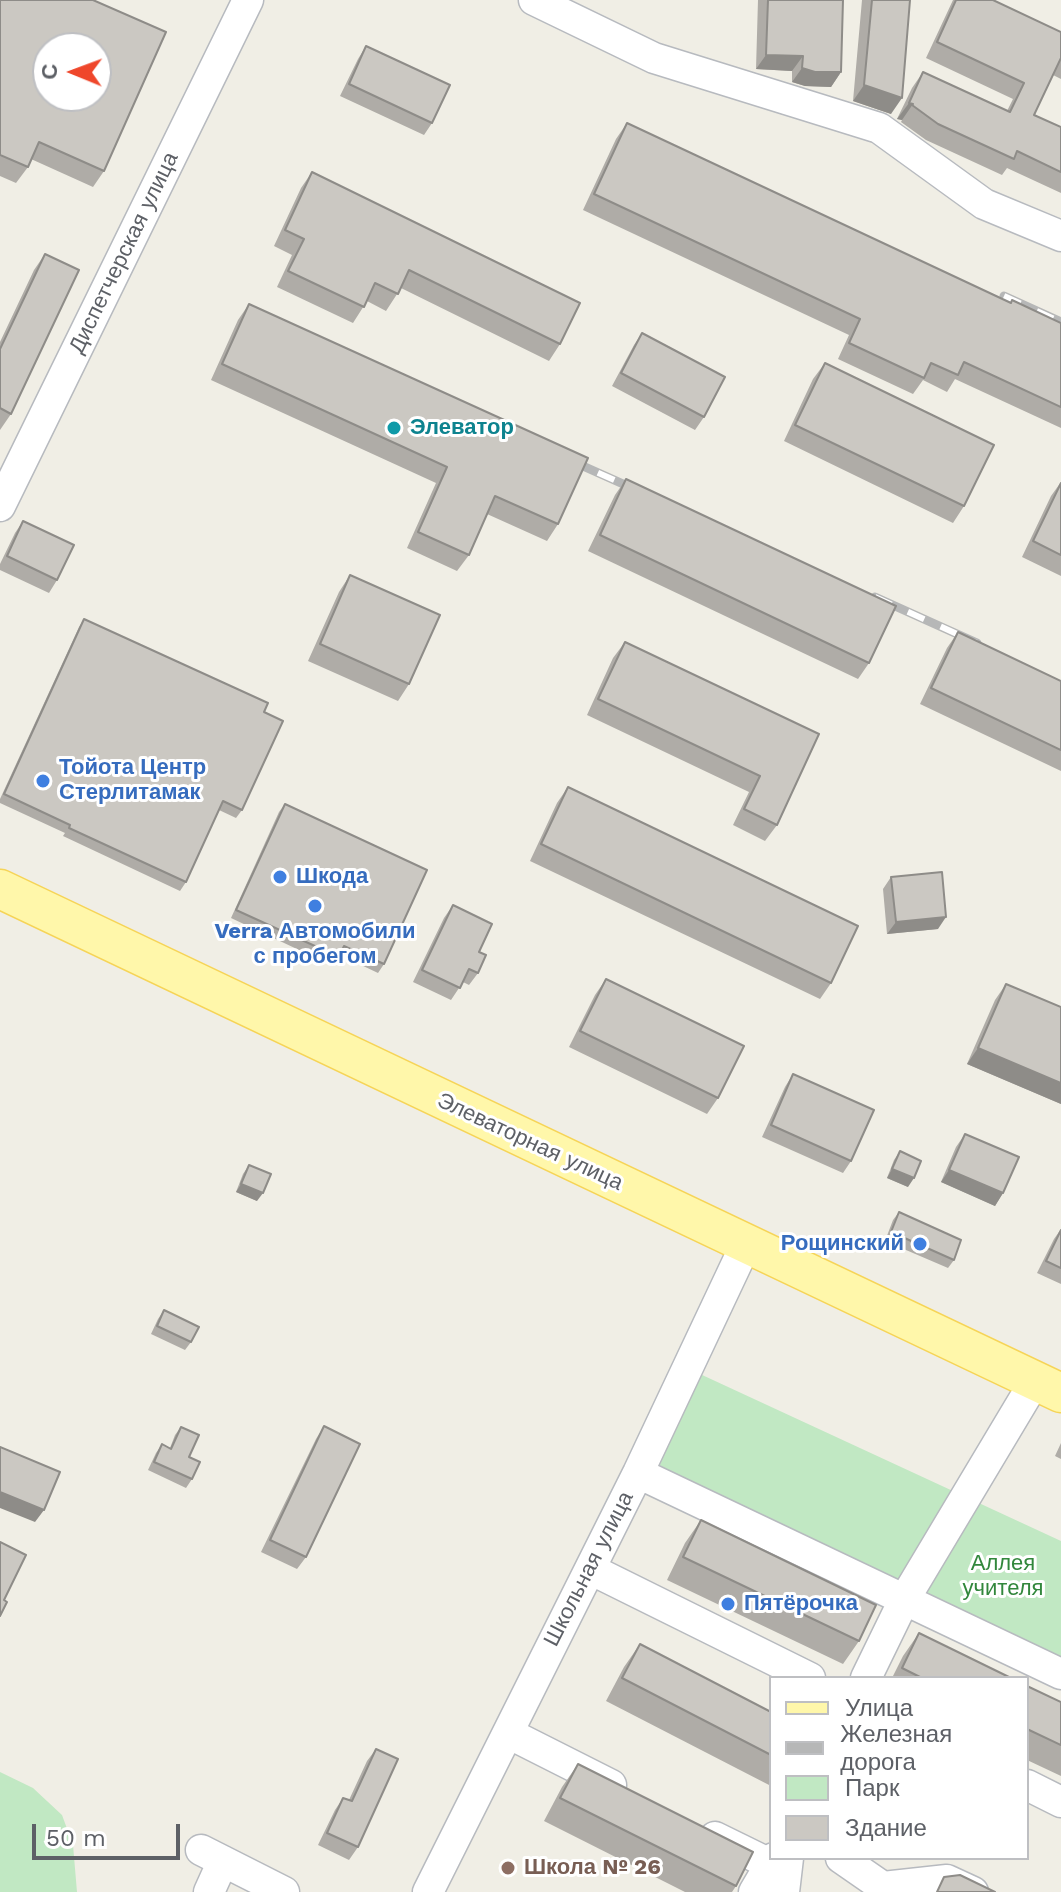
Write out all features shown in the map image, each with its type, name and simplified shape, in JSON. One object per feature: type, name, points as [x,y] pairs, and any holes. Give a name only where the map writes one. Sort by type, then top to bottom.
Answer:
[{"type":"main road","name":"Элеваторная улица","points":[[0,889],[1048,1387]]},
{"type":"street","name":"Диспетчерская улица","points":[[0,506],[248,0]]},
{"type":"street","points":[[534,0],[654,58],[879,128],[984,204],[1061,236]]},
{"type":"street","name":"Школьная улица","points":[[428,1892],[638,1473],[746,1244]]},
{"type":"street","points":[[867,1676],[904,1600],[1048,1387]]},
{"type":"street","points":[[638,1473],[1061,1674]]},
{"type":"street","points":[[590,1569],[806,1676]]},
{"type":"street","points":[[508,1733],[632,1795]]},
{"type":"street","points":[[1029,1786],[1061,1802]]},
{"type":"street","points":[[687,1823],[769,1857]]},
{"type":"street","points":[[209,1892],[212,1855],[284,1892]]},
{"type":"street","points":[[754,1892],[777,1860]]},
{"type":"street","points":[[777,1860],[784,1892]]},
{"type":"street","points":[[844,1860],[883,1887],[947,1880],[973,1892]]},
{"type":"green space","name":"Аллея учителя","points":[[700,1374],[1061,1541],[1061,1666],[655,1475]]},
{"type":"green space","points":[[0,1772],[33,1788],[62,1815],[73,1845],[77,1892],[0,1892]]},
{"type":"building","points":[[0,0],[93,0],[166,32],[104,171],[39,142],[28,167],[0,155]]},
{"type":"building","points":[[768,0],[843,0],[841,72],[815,72],[802,68],[803,56],[766,55]]},
{"type":"building","points":[[872,0],[910,0],[902,98],[864,85]]},
{"type":"building","points":[[956,0],[993,0],[1061,32],[1061,58],[1034,115],[1061,127],[1061,172],[1017,151],[1014,159],[938,124],[909,103],[923,72],[1010,112],[1024,83],[937,42]]},
{"type":"building","points":[[366,46],[450,85],[432,123],[349,84]]},
{"type":"building","points":[[627,123],[1011,303],[1012,300],[1061,323],[1061,407],[964,362],[958,375],[931,363],[924,378],[849,343],[860,319],[594,194]]},
{"type":"building","points":[[312,172],[580,303],[560,344],[409,270],[398,294],[375,283],[364,307],[288,271],[304,239],[285,230]]},
{"type":"building","points":[[45,254],[79,270],[11,414],[0,408],[0,349]]},
{"type":"building","name":"Элеватор","points":[[249,304],[588,458],[558,524],[495,496],[469,555],[418,532],[447,467],[222,364]]},
{"type":"building","points":[[642,333],[725,377],[704,417],[621,373]]},
{"type":"building","points":[[825,363],[994,445],[964,506],[795,425]]},
{"type":"building","points":[[626,479],[896,606],[869,663],[600,535]]},
{"type":"building","points":[[1061,483],[1061,555],[1033,541]]},
{"type":"building","points":[[23,521],[74,545],[57,580],[7,556]]},
{"type":"building","points":[[350,575],[440,615],[409,684],[320,644]]},
{"type":"building","points":[[84,619],[268,703],[264,712],[283,721],[242,810],[223,801],[186,882],[4,794]]},
{"type":"building","points":[[958,632],[1061,681],[1061,750],[931,688]]},
{"type":"building","points":[[625,642],[819,734],[777,825],[744,809],[760,776],[598,699]]},
{"type":"building","points":[[568,787],[858,926],[831,983],[541,844]]},
{"type":"building","points":[[285,804],[427,870],[384,964],[344,946],[339,957],[236,910]]},
{"type":"building","points":[[942,872],[946,917],[896,922],[891,877]]},
{"type":"building","points":[[453,905],[492,924],[479,952],[486,955],[478,973],[469,969],[460,988],[422,970]]},
{"type":"building","points":[[606,979],[744,1046],[718,1098],[580,1031]]},
{"type":"building","points":[[1006,984],[1061,1007],[1061,1083],[978,1048]]},
{"type":"building","points":[[793,1074],[874,1110],[851,1161],[771,1125]]},
{"type":"building","points":[[965,1134],[1019,1157],[1003,1193],[949,1170]]},
{"type":"building","points":[[900,1151],[921,1161],[914,1178],[892,1169]]},
{"type":"building","points":[[249,1165],[271,1174],[263,1193],[241,1184]]},
{"type":"building","points":[[899,1212],[961,1240],[954,1260],[891,1232]]},
{"type":"building","points":[[1061,1230],[1061,1268],[1046,1261]]},
{"type":"building","points":[[164,1310],[199,1327],[191,1342],[157,1326]]},
{"type":"building","points":[[324,1426],[360,1444],[306,1557],[270,1540]]},
{"type":"building","points":[[181,1427],[199,1435],[189,1457],[200,1462],[192,1479],[154,1462],[162,1444],[171,1449]]},
{"type":"building","points":[[0,1447],[60,1472],[44,1510],[0,1492]]},
{"type":"building","points":[[701,1520],[876,1605],[859,1641],[683,1557]]},
{"type":"building","points":[[0,1542],[26,1555],[4,1600],[7,1602],[0,1616]]},
{"type":"building","points":[[919,1633],[1007,1676],[918,1676],[902,1668]]},
{"type":"building","points":[[640,1644],[769,1711],[769,1754],[622,1678]]},
{"type":"building","points":[[1029,1687],[1061,1702],[1061,1745],[1029,1730]]},
{"type":"building","points":[[376,1749],[398,1759],[358,1847],[327,1833],[343,1798],[352,1801]]},
{"type":"building","points":[[578,1764],[753,1852],[736,1886],[560,1798]]},
{"type":"building","points":[[960,1875],[995,1892],[937,1892],[944,1877]]},
{"type":"railway","points":[[1004,296],[1061,322]]},
{"type":"railway","points":[[565,458],[641,492]]},
{"type":"railway","points":[[875,597],[977,643]]},
{"type":"place","name":"Элеватор","points":[[394,428]]},
{"type":"place","name":"Тойота Центр Стерлитамак","points":[[43,781]]},
{"type":"place","name":"Шкода","points":[[280,877]]},
{"type":"place","name":"Verra Автомобили с пробегом","points":[[315,906]]},
{"type":"place","name":"Рощинский","points":[[920,1244]]},
{"type":"place","name":"Пятёрочка","points":[[728,1604]]},
{"type":"place","name":"Школа № 26","points":[[508,1868]]}]
